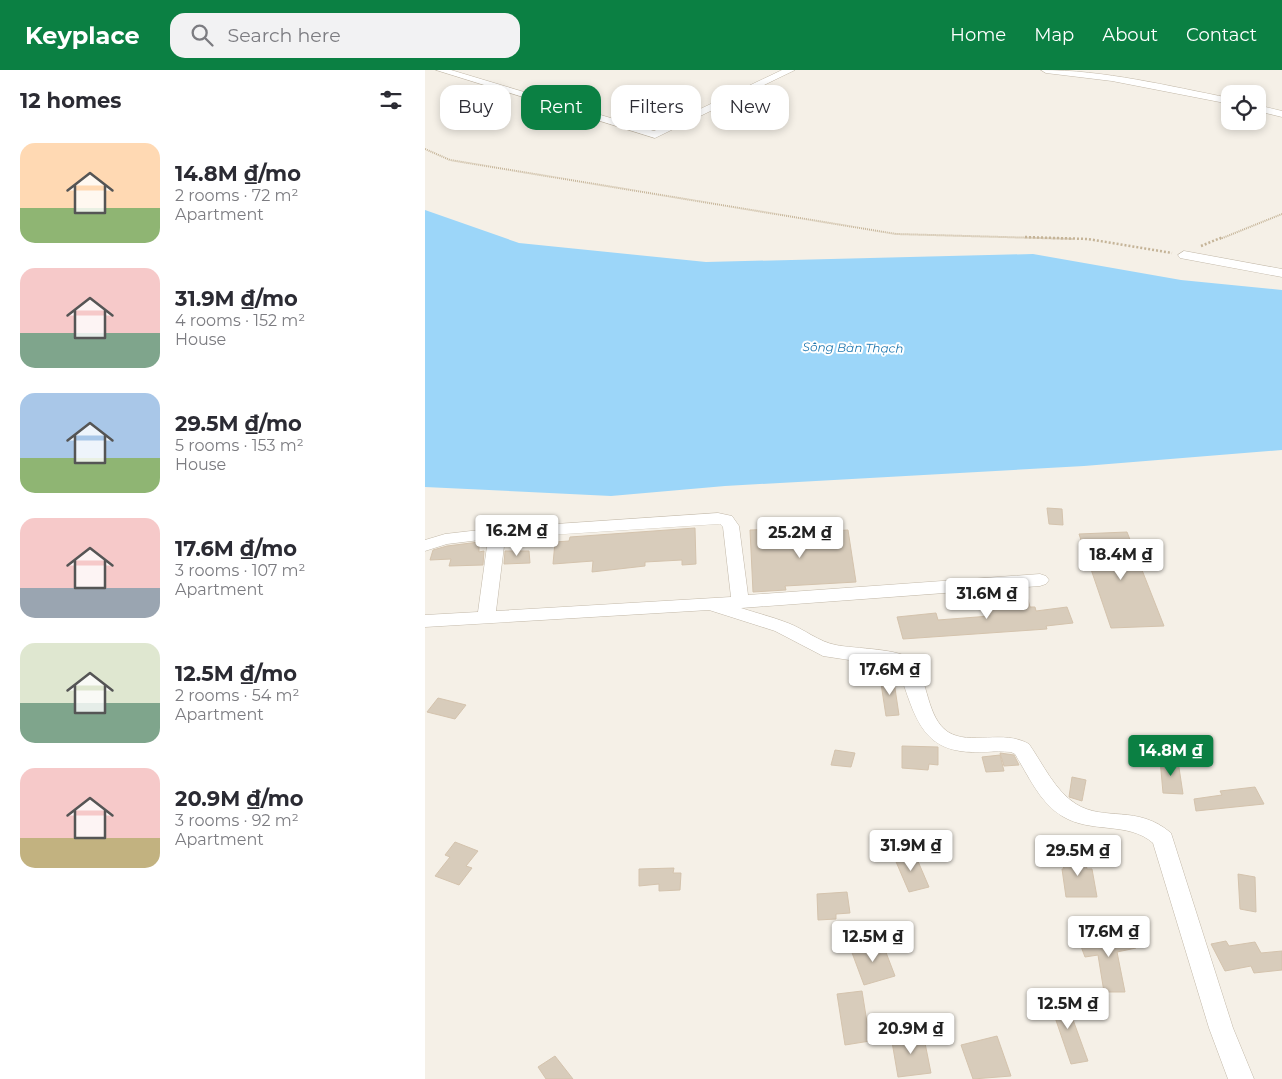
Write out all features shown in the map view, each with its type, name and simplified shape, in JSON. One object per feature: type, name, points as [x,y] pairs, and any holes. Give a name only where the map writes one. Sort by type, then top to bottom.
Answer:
[{"type":"street","points":[[441,70],[655,135],[789,70]]},
{"type":"street","points":[[1046,70],[1112,78],[1221,99]]},
{"type":"street","points":[[1266,110],[1282,114]]},
{"type":"street","points":[[1184,255],[1282,273]]},
{"type":"street","points":[[425,546],[445,539],[497,533],[707,518],[726,520],[731,526],[740,601]]},
{"type":"street","points":[[486,616],[497,533]]},
{"type":"street","points":[[425,621],[710,604],[1040,580]]},
{"type":"street","points":[[710,604],[781,627],[830,651],[900,661],[906,666],[931,728],[938,737],[948,743],[958,745],[1015,745],[1022,748],[1053,796],[1071,811],[1081,815],[1143,824],[1158,833],[1163,839],[1221,1028],[1241,1079]]},
{"type":"path","points":[[425,149],[450,160],[896,234],[1088,239],[1184,255],[1208,242],[1282,214]]},
{"type":"water","name":"Sông Bàn Thạch","points":[[425,210],[519,243],[706,262],[1033,254],[1181,280],[1282,290],[1282,450],[1084,466],[725,486],[611,496],[425,487]]},
{"type":"building","points":[[1047,508],[1062,509],[1063,525],[1049,524]]},
{"type":"building","points":[[695,528],[696,564],[682,565],[682,560],[645,562],[645,566],[592,572],[593,561],[553,564],[555,542],[569,541],[570,537]]},
{"type":"building","points":[[781,529],[782,534],[848,530],[856,582],[785,586],[786,590],[753,592],[750,530]]},
{"type":"building","points":[[1127,532],[1164,626],[1111,628],[1079,534]]},
{"type":"building","points":[[479,542],[479,552],[484,551],[483,565],[449,566],[451,559],[430,560],[433,550],[447,546]]},
{"type":"building","points":[[505,551],[529,551],[530,563],[504,564]]},
{"type":"building","points":[[1025,589],[1030,607],[1035,607],[1036,611],[1067,607],[1073,623],[1046,626],[1047,629],[903,639],[897,617],[936,613],[938,620],[990,616],[987,607],[1007,606],[1003,591]]},
{"type":"building","points":[[893,675],[899,715],[886,716],[880,677]]},
{"type":"building","points":[[438,698],[466,705],[455,719],[427,712]]},
{"type":"building","points":[[902,746],[938,747],[938,765],[929,764],[928,770],[902,768]]},
{"type":"building","points":[[835,750],[855,753],[851,767],[831,765]]},
{"type":"building","points":[[1000,753],[1014,755],[1019,765],[1004,766]]},
{"type":"building","points":[[1000,755],[1004,771],[986,772],[982,757]]},
{"type":"building","points":[[1160,759],[1178,761],[1183,794],[1163,793]]},
{"type":"building","points":[[1072,777],[1086,780],[1082,801],[1069,797]]},
{"type":"building","points":[[1255,787],[1264,804],[1196,811],[1194,799],[1222,795],[1220,791]]},
{"type":"building","points":[[455,842],[478,851],[466,866],[472,868],[459,885],[435,876],[450,857],[445,855]]},
{"type":"building","points":[[914,852],[929,887],[909,892],[894,857]]},
{"type":"building","points":[[1083,853],[1087,869],[1092,869],[1097,897],[1066,897],[1062,869],[1064,869],[1060,855]]},
{"type":"building","points":[[674,868],[673,873],[681,873],[680,890],[659,891],[659,884],[639,886],[639,869]]},
{"type":"building","points":[[1238,874],[1255,877],[1256,912],[1240,909]]},
{"type":"building","points":[[847,892],[850,913],[836,914],[836,919],[818,920],[817,894]]},
{"type":"building","points":[[1129,933],[1136,948],[1117,952],[1125,992],[1104,992],[1098,955],[1085,957],[1079,941]]},
{"type":"building","points":[[1226,941],[1229,946],[1255,942],[1261,953],[1282,951],[1282,970],[1254,973],[1251,966],[1225,971],[1211,944]]},
{"type":"building","points":[[882,942],[895,976],[864,985],[851,950]]},
{"type":"building","points":[[862,991],[870,1041],[845,1045],[837,994]]},
{"type":"building","points":[[1064,995],[1088,1061],[1071,1064],[1048,997]]},
{"type":"building","points":[[923,1033],[931,1073],[898,1077],[891,1036]]},
{"type":"building","points":[[997,1036],[1011,1076],[973,1079],[961,1045]]},
{"type":"building","points":[[555,1056],[573,1079],[546,1079],[538,1067]]}]
